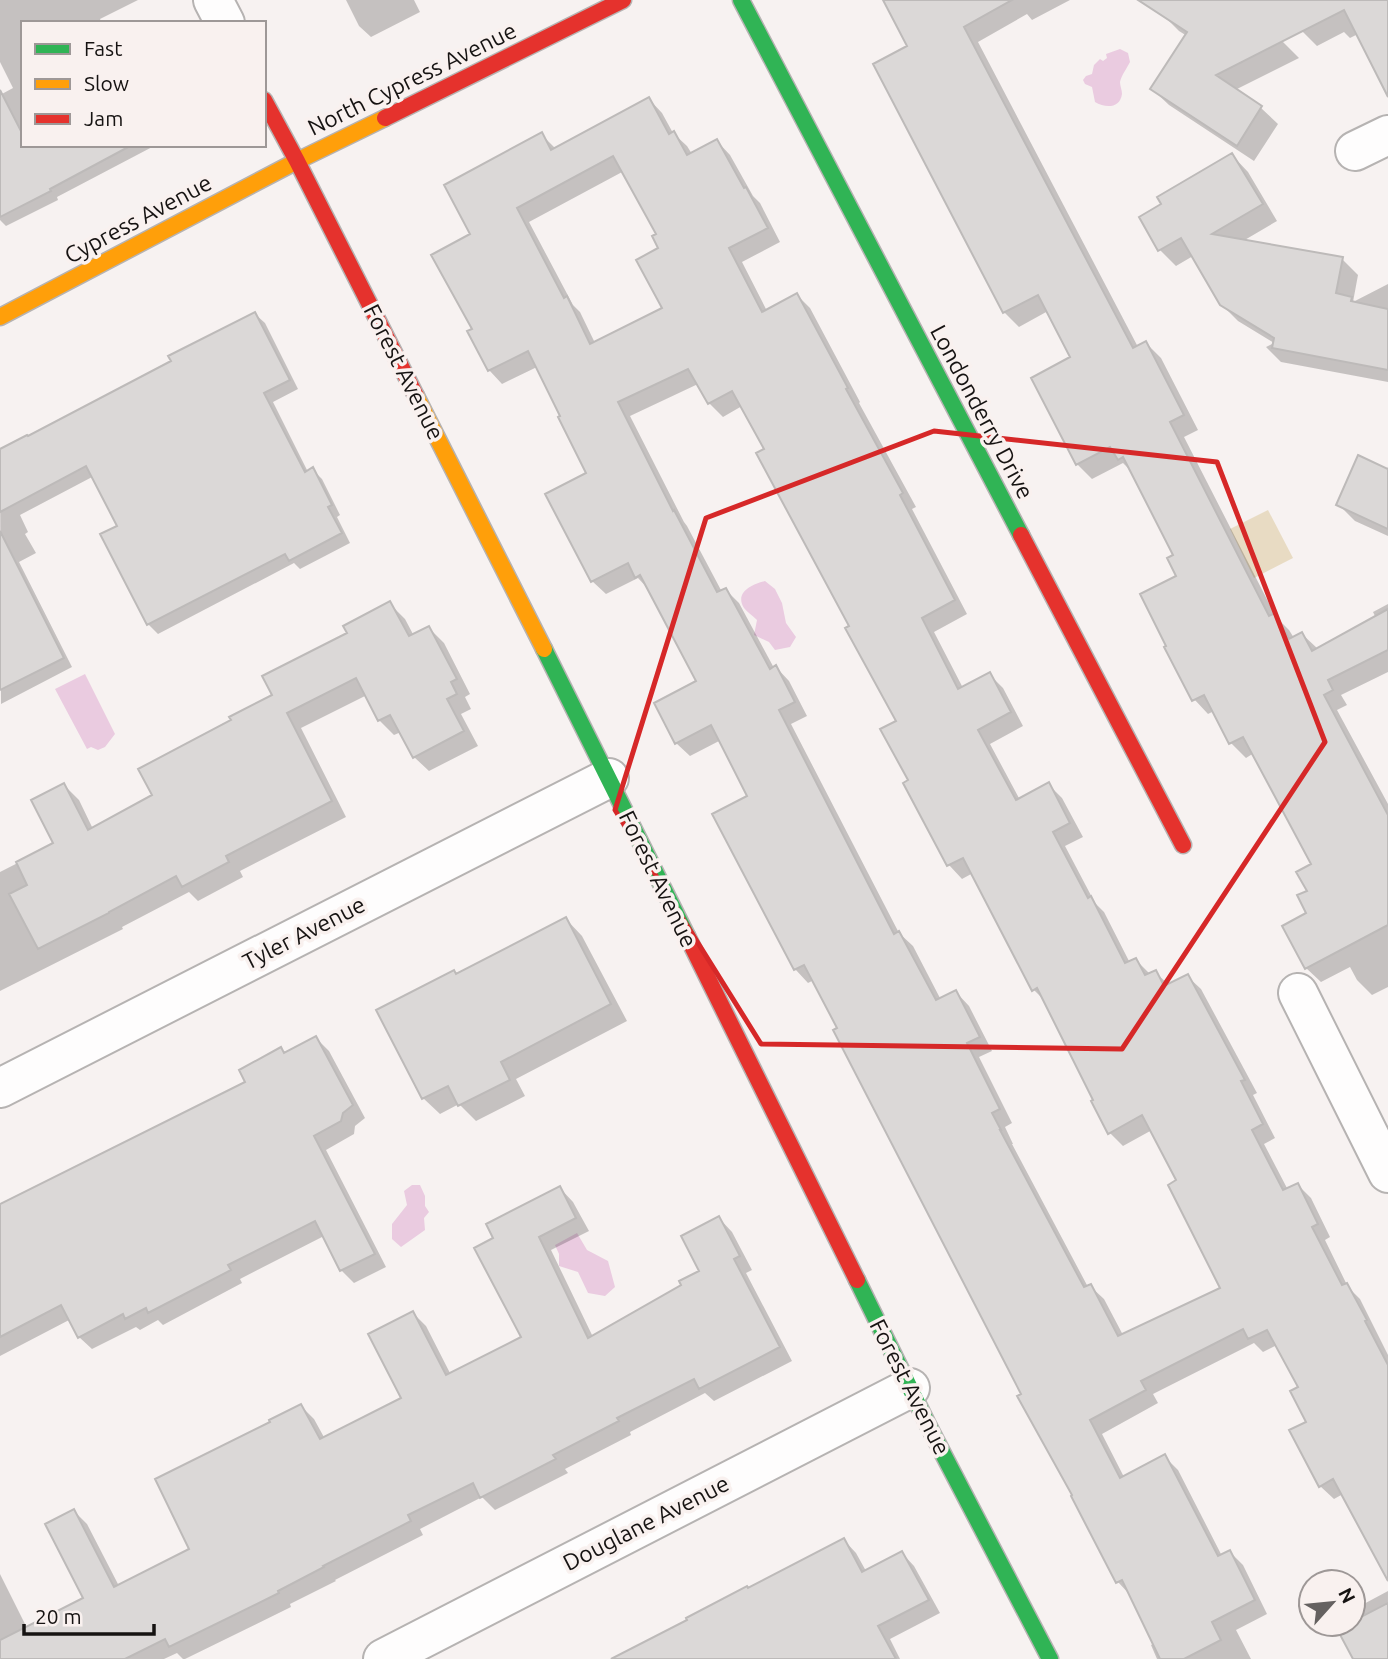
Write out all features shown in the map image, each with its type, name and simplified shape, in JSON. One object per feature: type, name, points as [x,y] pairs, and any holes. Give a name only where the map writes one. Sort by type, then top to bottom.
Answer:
[{"type":"street","points":[[213,0],[224,21]]},
{"type":"street","name":"North Cypress Avenue","points":[[298,161],[623,0]]},
{"type":"street","name":"Londonderry Drive","points":[[741,0],[1183,845]]},
{"type":"street","name":"Forest Avenue","points":[[266,104],[298,161],[609,778],[910,1388],[1050,1659]]},
{"type":"street","name":"Cypress Avenue","points":[[0,317],[298,161]]},
{"type":"street","name":"Tyler Avenue","points":[[0,1088],[609,778]]},
{"type":"street","points":[[1298,993],[1388,1173]]},
{"type":"street","name":"Douglane Avenue","points":[[383,1659],[910,1388]]},
{"type":"highlighted area","points":[[934,431],[1217,462],[1325,742],[1122,1049],[761,1044],[615,810],[706,518]]},
{"type":"shaded area","points":[[1120,49],[1128,53],[1130,62],[1120,82],[1121,99],[1111,106],[1099,104],[1095,102],[1092,87],[1083,80],[1092,74],[1094,65],[1100,59],[1103,61],[1107,58],[1106,54]]},
{"type":"shaded area","points":[[1268,510],[1293,558],[1254,578],[1230,529]]},
{"type":"shaded area","points":[[765,581],[775,589],[782,603],[786,623],[796,637],[790,647],[775,650],[769,642],[754,635],[757,620],[745,610],[741,597],[755,584]]},
{"type":"shaded area","points":[[85,674],[115,734],[105,747],[98,750],[91,747],[87,749],[55,689]]},
{"type":"shaded area","points":[[412,1185],[420,1185],[429,1212],[424,1218],[425,1230],[401,1247],[392,1239],[392,1224],[407,1205],[404,1191]]},
{"type":"shaded area","points":[[577,1233],[587,1250],[608,1261],[615,1287],[605,1296],[588,1293],[578,1272],[559,1266],[559,1254],[555,1245]]},
{"type":"building","points":[[883,0],[1012,0],[964,27],[1133,348],[1146,341],[1184,415],[1170,422],[1269,616],[1275,613],[1289,639],[1302,632],[1312,651],[1388,609],[1388,650],[1328,680],[1333,690],[1324,695],[1388,815],[1388,925],[1305,969],[1282,926],[1306,913],[1297,895],[1307,891],[1296,872],[1311,864],[1243,737],[1229,744],[1204,695],[1192,701],[1164,647],[1166,646],[1140,594],[1176,576],[1167,558],[1173,555],[1123,457],[1118,460],[1110,447],[1076,465],[1031,378],[1070,357],[1038,295],[1003,313],[873,64],[907,46]]},
{"type":"building","points":[[1138,0],[1388,0],[1388,97],[1344,10],[1216,75],[1262,106],[1237,146],[1150,89],[1187,32]]},
{"type":"building","points":[[0,90],[21,131],[21,147],[128,147],[50,189],[51,191],[0,217]]},
{"type":"building","points":[[649,97],[669,134],[674,131],[687,155],[717,139],[744,188],[746,187],[768,228],[729,248],[762,312],[797,293],[903,493],[900,495],[955,600],[922,618],[958,689],[990,672],[1011,712],[978,730],[1016,800],[1049,782],[1070,823],[1053,832],[1088,898],[1091,896],[1125,963],[1136,958],[1145,975],[1156,970],[1164,986],[1188,974],[1245,1080],[1241,1081],[1263,1124],[1252,1130],[1283,1190],[1298,1183],[1318,1224],[1312,1227],[1342,1285],[1347,1283],[1388,1365],[1388,1581],[1333,1479],[1319,1487],[1289,1430],[1306,1422],[1290,1391],[1298,1387],[1267,1330],[1248,1339],[1243,1329],[1141,1381],[1146,1390],[1090,1420],[1120,1478],[1165,1454],[1218,1556],[1230,1550],[1255,1600],[1212,1622],[1221,1640],[1184,1659],[1160,1659],[1122,1580],[1116,1583],[1072,1495],[1017,1396],[1021,1394],[833,1030],[837,1028],[804,965],[794,970],[712,814],[747,796],[711,725],[675,744],[654,703],[696,681],[640,575],[635,578],[628,563],[591,582],[545,494],[586,473],[528,351],[488,371],[467,331],[472,329],[431,255],[470,234],[444,185],[542,132],[551,150]],"holes":[[[613,156],[656,234],[652,236],[658,248],[636,260],[662,308],[590,344],[567,296],[564,298],[517,208]],[[688,369],[708,404],[732,391],[764,449],[756,453],[849,626],[845,628],[896,721],[880,729],[908,780],[903,783],[947,866],[963,858],[1032,991],[1037,988],[1108,1134],[1142,1115],[1176,1180],[1168,1185],[1220,1288],[1118,1336],[1091,1284],[1084,1287],[992,1113],[1000,1109],[967,1043],[980,1037],[956,990],[936,1000],[899,931],[894,934],[779,710],[795,702],[776,665],[770,669],[726,588],[717,592],[618,402]]]},
{"type":"building","points":[[1232,153],[1263,204],[1212,234],[1343,257],[1336,293],[1352,297],[1351,301],[1388,309],[1388,370],[1272,348],[1274,338],[1220,305],[1181,238],[1158,251],[1139,217],[1161,204],[1157,197]]},
{"type":"building","points":[[255,312],[290,380],[264,393],[305,472],[313,467],[332,505],[328,507],[342,533],[289,561],[285,554],[147,625],[100,534],[117,526],[86,466],[0,512],[0,449],[171,361],[168,356]]},
{"type":"building","points":[[1358,455],[1388,469],[1388,529],[1336,505]]},
{"type":"building","points":[[0,531],[64,658],[0,690]]},
{"type":"building","points":[[390,601],[409,636],[429,626],[457,679],[451,682],[457,694],[447,699],[464,731],[413,758],[390,715],[378,721],[356,678],[287,713],[332,801],[226,856],[229,862],[182,887],[176,876],[38,949],[9,894],[27,885],[16,862],[53,843],[31,800],[64,783],[88,830],[152,795],[138,769],[272,695],[262,676],[347,633],[343,626]]},
{"type":"building","points":[[566,917],[611,1004],[501,1062],[510,1080],[458,1106],[448,1086],[422,1099],[376,1010],[454,970],[456,974]]},
{"type":"building","points":[[316,1036],[353,1105],[343,1113],[341,1121],[314,1136],[375,1254],[340,1271],[315,1221],[228,1265],[231,1270],[148,1313],[146,1308],[125,1319],[123,1314],[78,1338],[61,1305],[0,1337],[0,1204],[245,1082],[239,1070],[281,1047],[284,1053]]},
{"type":"building","points":[[560,1186],[576,1218],[539,1237],[588,1338],[681,1285],[679,1281],[699,1271],[681,1236],[719,1216],[740,1256],[734,1259],[780,1347],[699,1389],[694,1379],[617,1418],[619,1421],[553,1455],[556,1459],[480,1498],[473,1483],[408,1515],[411,1521],[323,1566],[278,1591],[279,1593],[169,1647],[165,1639],[125,1659],[0,1659],[0,1640],[83,1598],[45,1524],[74,1509],[114,1587],[189,1549],[155,1479],[301,1404],[320,1439],[401,1398],[368,1334],[413,1311],[446,1375],[521,1337],[474,1248],[493,1238],[486,1224]]},
{"type":"building","points":[[844,1538],[862,1572],[902,1551],[929,1600],[878,1626],[896,1659],[611,1659],[747,1586],[748,1588]]},
{"type":"building","points":[[1388,1603],[1388,1659],[1353,1659],[1342,1638],[1367,1638],[1367,1614]]},
{"type":"traffic: fast","points":[[741,0],[1021,535]]},
{"type":"traffic: fast","points":[[544,649],[687,936]]},
{"type":"traffic: fast","points":[[857,1280],[929,1427],[1050,1659]]},
{"type":"traffic: slow","points":[[0,317],[297,161],[385,118]]},
{"type":"traffic: slow","points":[[416,396],[544,649]]},
{"type":"traffic: jam","points":[[385,118],[623,0]]},
{"type":"traffic: jam","points":[[266,104],[416,396]]},
{"type":"traffic: jam","points":[[1021,535],[1183,845]]},
{"type":"traffic: jam","points":[[687,936],[857,1280]]}]
